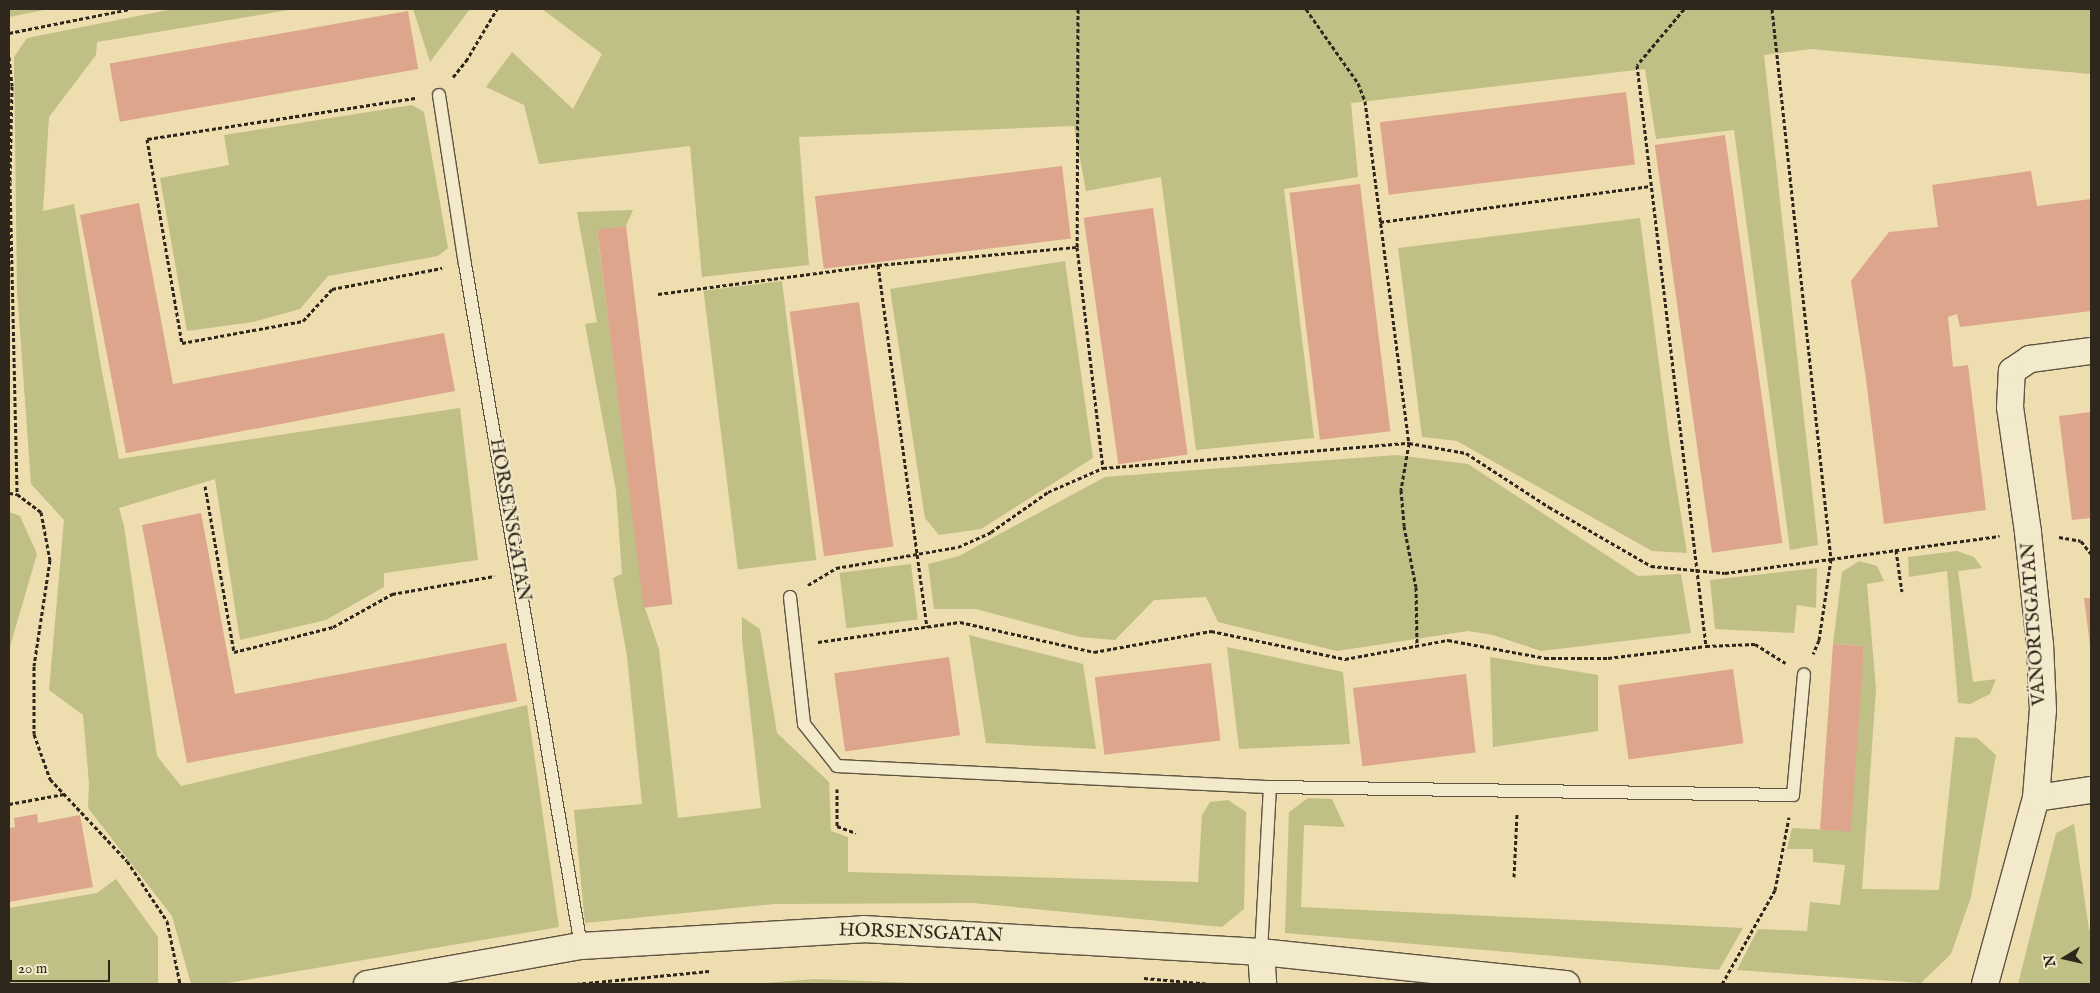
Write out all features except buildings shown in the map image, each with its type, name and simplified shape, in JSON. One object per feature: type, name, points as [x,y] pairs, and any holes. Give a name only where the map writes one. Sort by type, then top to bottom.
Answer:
[{"type":"street","name":"VÄNORTSGATAN","points":[[1985,984],[2036,798],[2043,710],[2040,645],[2028,532],[2010,407],[2012,371],[2030,359],[2091,351]]},
{"type":"street","points":[[2036,798],[2091,790]]},
{"type":"street","name":"HORSENSGATAN","points":[[366,984],[581,946],[863,929],[1261,952],[1566,984]]},
{"type":"street","points":[[1261,952],[1263,984]]},
{"type":"lane","name":"HORSENSGATAN","points":[[439,95],[465,264],[581,946]]},
{"type":"lane","points":[[790,597],[804,724],[837,766],[1270,787],[1793,795],[1804,674]]},
{"type":"lane","points":[[1261,952],[1270,787]]},
{"type":"path","points":[[9,33],[130,9]]},
{"type":"path","points":[[465,264],[332,289],[304,321],[182,343],[148,139],[439,95],[466,61],[497,9]]},
{"type":"path","points":[[1078,9],[1077,247],[1103,468]]},
{"type":"path","points":[[1306,9],[1358,83],[1365,101],[1410,444],[1401,490],[1404,526],[1416,587],[1417,646]]},
{"type":"path","points":[[1684,9],[1637,65],[1706,646]]},
{"type":"path","points":[[795,646],[960,622],[1094,652],[1211,631],[1346,659],[1448,640],[1545,658],[1608,658],[1706,646],[1755,644],[1804,674],[1819,640],[1832,559],[1772,9]]},
{"type":"path","points":[[9,57],[12,86],[10,182],[17,494]]},
{"type":"path","points":[[1380,222],[1651,186]]},
{"type":"path","points":[[658,294],[878,265],[1077,247]]},
{"type":"path","points":[[878,265],[928,627]]},
{"type":"path","points":[[790,597],[836,568],[958,547],[991,532],[1048,492],[1103,468],[1410,444],[1466,453],[1549,507],[1651,566],[1725,573],[2028,532],[2081,541],[2091,554]]},
{"type":"path","points":[[205,486],[234,652],[333,627],[392,594],[517,572]]},
{"type":"path","points":[[9,493],[17,494],[41,512],[50,560],[34,666],[34,734],[50,779],[127,860],[167,921],[180,984]]},
{"type":"path","points":[[1896,550],[1902,592]]},
{"type":"path","points":[[837,766],[838,826],[856,833]]},
{"type":"path","points":[[1514,877],[1519,791]]},
{"type":"path","points":[[9,804],[64,794]]},
{"type":"path","points":[[1722,984],[1775,890],[1793,795]]},
{"type":"path","points":[[576,984],[715,971]]},
{"type":"path","points":[[1134,977],[1211,984]]},
{"type":"shaded area","points":[[9,9],[49,9],[9,17]]},
{"type":"shaded area","points":[[173,9],[295,9],[97,42],[96,55],[49,117],[43,211],[74,204],[100,361],[119,459],[460,408],[478,560],[384,573],[384,587],[326,620],[240,640],[215,479],[119,508],[124,526],[157,756],[181,786],[527,705],[559,927],[222,984],[191,984],[172,916],[88,808],[89,783],[83,715],[49,690],[64,520],[31,484],[17,290],[14,57],[27,38]]},
{"type":"shaded area","points":[[413,9],[470,9],[430,62]]},
{"type":"shaded area","points":[[542,9],[2091,9],[2091,74],[1811,49],[1764,55],[1818,545],[1790,550],[1734,130],[1656,139],[1645,69],[1351,103],[1358,177],[1284,189],[1314,438],[1196,450],[1161,177],[1086,191],[1074,126],[799,137],[809,265],[702,277],[690,146],[539,164],[524,105],[486,87],[512,52],[573,109],[602,54]]},
{"type":"shaded area","points":[[412,105],[424,112],[448,248],[438,256],[328,276],[300,309],[253,322],[187,331],[160,178],[229,165],[224,135]]},
{"type":"shaded area","points":[[633,210],[626,226],[597,230],[645,608],[659,649],[678,818],[761,808],[742,639],[742,617],[760,629],[777,733],[829,782],[831,831],[848,837],[848,872],[1198,882],[1202,815],[1210,802],[1228,800],[1246,812],[1244,909],[1222,927],[973,903],[775,904],[585,923],[574,810],[642,804],[627,656],[613,578],[622,574],[616,491],[585,324],[597,322],[577,212]]},
{"type":"shaded area","points":[[1640,218],[1669,440],[1687,553],[1652,551],[1457,441],[1422,437],[1398,248]]},
{"type":"shaded area","points":[[1065,261],[1093,458],[981,529],[939,535],[925,518],[890,289]]},
{"type":"shaded area","points":[[782,281],[816,560],[738,570],[704,291]]},
{"type":"shaded area","points":[[1396,455],[1468,464],[1638,576],[1681,574],[1691,633],[1541,651],[1493,635],[1468,631],[1337,651],[1218,622],[1206,597],[1154,600],[1115,640],[1080,637],[976,609],[934,609],[928,564],[959,556],[1105,477]]},
{"type":"shaded area","points":[[9,512],[20,516],[37,554],[9,650]]},
{"type":"shaded area","points":[[1957,551],[1974,557],[1982,568],[1958,571],[1973,682],[1996,679],[1990,694],[1970,704],[1958,703],[1947,571],[1909,577],[1908,557]]},
{"type":"shaded area","points":[[1859,561],[1877,566],[1884,581],[1867,584],[1876,689],[1862,889],[1939,890],[1955,737],[1977,738],[1996,755],[1971,897],[1951,954],[1921,983],[1737,970],[1758,929],[1807,931],[1810,902],[1840,905],[1845,865],[1813,862],[1813,849],[1787,849],[1792,828],[1846,831],[1864,646],[1833,644],[1842,572]]},
{"type":"shaded area","points":[[911,564],[918,620],[846,628],[840,573]]},
{"type":"shaded area","points":[[1817,568],[1816,608],[1797,605],[1794,633],[1715,629],[1710,580]]},
{"type":"shaded area","points":[[969,635],[1083,664],[1096,749],[986,743]]},
{"type":"shaded area","points":[[1227,647],[1343,672],[1350,744],[1239,749]]},
{"type":"shaded area","points":[[1490,657],[1598,675],[1598,731],[1493,747]]},
{"type":"shaded area","points":[[1308,798],[1332,799],[1345,827],[1304,825],[1301,907],[1743,928],[1719,970],[1285,933],[1289,812]]},
{"type":"shaded area","points":[[2074,824],[2089,930],[2091,930],[2091,984],[2018,984],[2056,833]]},
{"type":"shaded area","points":[[116,879],[158,937],[158,984],[9,984],[9,908],[97,893]]},
{"type":"shaded area","points":[[814,979],[940,984],[754,984]]}]
